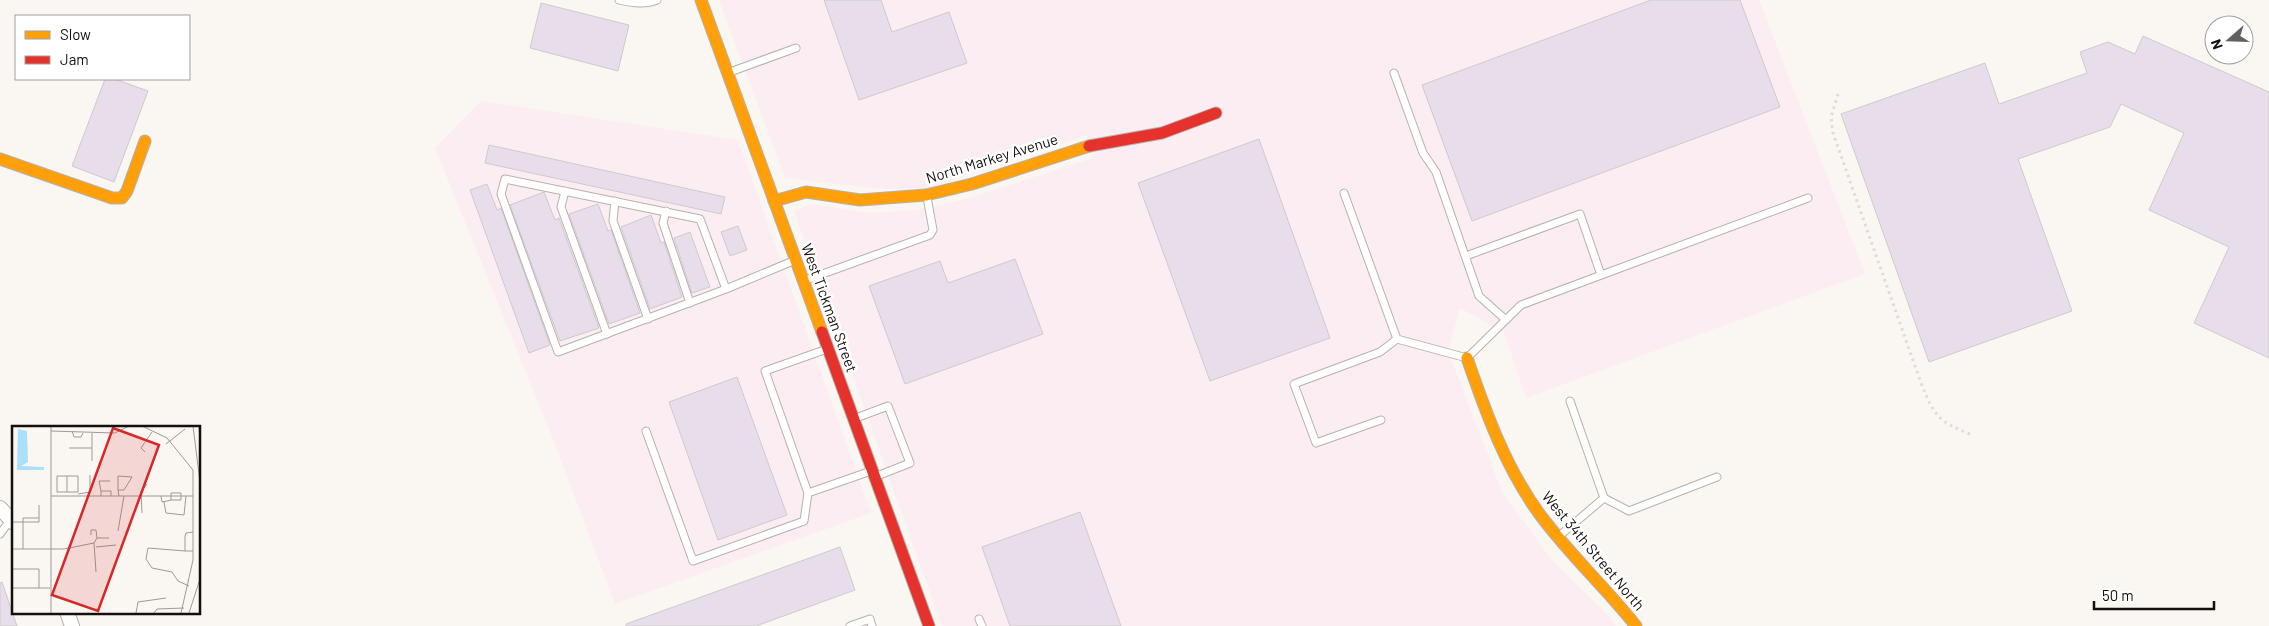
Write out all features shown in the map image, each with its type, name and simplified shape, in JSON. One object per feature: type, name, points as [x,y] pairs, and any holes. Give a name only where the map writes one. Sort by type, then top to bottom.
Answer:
[{"type":"street","name":"West Tickman Street","points":[[701,0],[929,626]]},
{"type":"street","name":"North Markey Avenue","points":[[774,201],[806,192],[860,200],[880,200],[926,195],[972,184],[1084,146],[1162,133],[1216,114]]},
{"type":"street","points":[[0,159],[112,198],[122,198],[127,191],[145,141]]},
{"type":"street","name":"West 34th Street North","points":[[1467,358],[1487,415],[1509,464],[1537,510],[1558,537],[1636,626]]},
{"type":"street","points":[[0,508],[12,521]]},
{"type":"street","points":[[68,614],[72,626]]},
{"type":"lane","points":[[619,0],[630,3],[650,3],[657,0]]},
{"type":"lane","points":[[728,73],[796,48]]},
{"type":"lane","points":[[1394,74],[1423,153],[1436,172],[1479,296],[1506,320]]},
{"type":"lane","points":[[726,290],[700,218],[505,179],[501,194],[558,352],[726,290],[796,260]]},
{"type":"lane","points":[[565,191],[561,207],[607,334]]},
{"type":"lane","points":[[1344,193],[1396,339]]},
{"type":"lane","points":[[803,281],[930,235],[933,230],[926,195]]},
{"type":"lane","points":[[1396,339],[1467,358],[1521,305],[1808,198]]},
{"type":"lane","points":[[615,201],[614,221],[648,318]]},
{"type":"lane","points":[[666,212],[663,223],[690,303]]},
{"type":"lane","points":[[1466,256],[1580,214],[1601,275]]},
{"type":"lane","points":[[1381,420],[1316,443],[1294,384],[1380,352],[1396,339]]},
{"type":"lane","points":[[646,431],[693,561],[804,521],[808,493],[765,371],[828,349]]},
{"type":"lane","points":[[1570,402],[1604,498],[1629,511],[1717,478]]},
{"type":"lane","points":[[808,493],[910,463],[888,406],[853,419]]},
{"type":"lane","points":[[1558,537],[1604,498]]},
{"type":"lane","points":[[0,534],[12,521]]},
{"type":"lane","points":[[850,626],[870,619],[872,626]]},
{"type":"path","points":[[1838,94],[1831,117],[1833,134],[1921,383],[1933,412],[1948,426],[1970,434]]},
{"type":"shaded area","points":[[719,0],[1759,0],[1865,274],[1526,398],[1504,332],[1460,308],[1448,351],[1502,492],[1551,559],[1605,612],[1616,626],[942,626],[794,211],[811,204],[869,213],[917,210],[970,198],[1092,158],[1087,135],[928,188],[883,189],[785,178]]},
{"type":"shaded area","points":[[481,101],[738,140],[871,513],[615,604],[553,439],[435,148]]},
{"type":"building","points":[[824,0],[881,0],[892,32],[949,12],[967,63],[859,100]]},
{"type":"building","points":[[1651,0],[1740,0],[1780,107],[1472,221],[1422,85]]},
{"type":"building","points":[[541,3],[629,25],[618,71],[530,48]]},
{"type":"building","points":[[2143,36],[2204,63],[2204,65],[2208,65],[2269,92],[2269,358],[2194,323],[2229,247],[2149,210],[2184,133],[2121,104],[2110,127],[2018,159],[2072,311],[1929,362],[1841,114],[1985,63],[1999,104],[2087,73],[2080,52],[2108,42],[2135,54]]},
{"type":"building","points":[[105,80],[118,80],[148,91],[114,182],[72,166]]},
{"type":"building","points":[[1259,139],[1330,338],[1210,381],[1138,183]]},
{"type":"building","points":[[489,145],[725,197],[721,214],[485,163]]},
{"type":"building","points":[[487,184],[497,210],[501,208],[550,345],[529,353],[470,190]]},
{"type":"building","points":[[544,192],[555,220],[559,218],[599,328],[560,341],[510,205]]},
{"type":"building","points":[[598,204],[608,231],[611,230],[640,313],[609,324],[569,214]]},
{"type":"building","points":[[651,215],[661,243],[664,242],[682,297],[650,309],[621,227]]},
{"type":"building","points":[[738,226],[747,250],[730,256],[721,232]]},
{"type":"building","points":[[690,232],[710,287],[692,293],[674,238]]},
{"type":"building","points":[[1015,259],[1043,334],[905,384],[869,286],[940,261],[948,283]]},
{"type":"building","points":[[737,377],[787,515],[718,540],[669,402]]},
{"type":"building","points":[[1080,512],[1121,626],[1010,626],[982,547]]},
{"type":"building","points":[[840,547],[855,590],[756,626],[626,626],[626,624]]},
{"type":"building","points":[[2,582],[17,626],[0,626],[0,583]]},
{"type":"traffic: slow","points":[[701,0],[822,332]]},
{"type":"traffic: slow","points":[[0,159],[112,198],[122,198],[127,191],[145,141]]},
{"type":"traffic: slow","points":[[774,201],[806,192],[860,200],[926,195],[972,184],[1089,146]]},
{"type":"traffic: slow","points":[[1467,358],[1498,440],[1517,479],[1541,516],[1636,626]]},
{"type":"traffic: jam","points":[[1089,146],[1162,133],[1216,113]]},
{"type":"traffic: jam","points":[[822,332],[929,626]]}]
